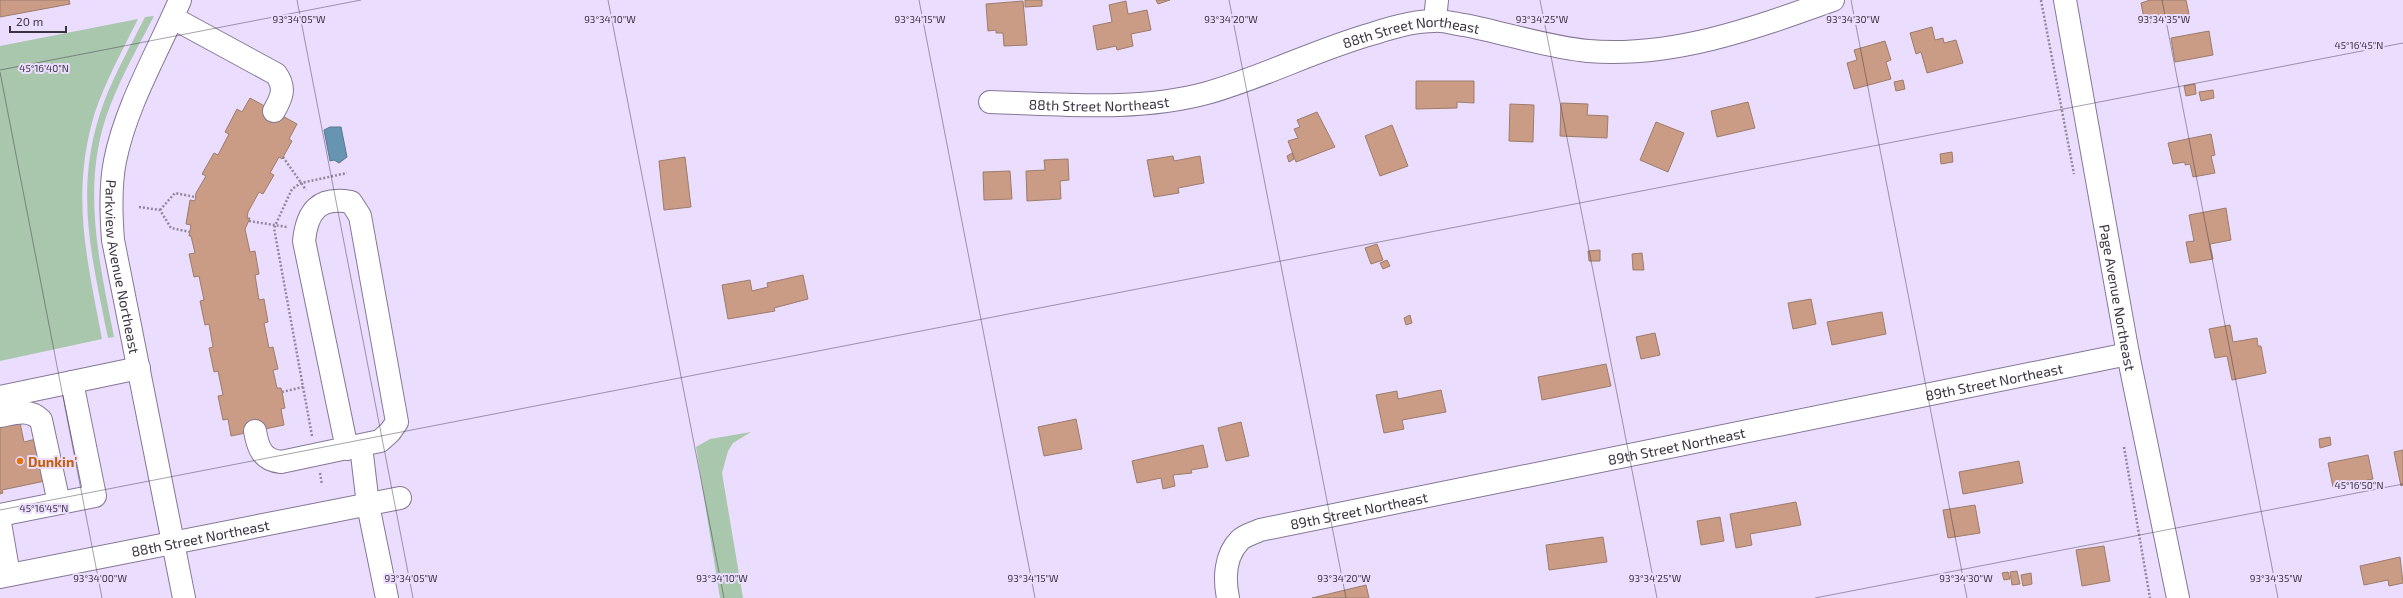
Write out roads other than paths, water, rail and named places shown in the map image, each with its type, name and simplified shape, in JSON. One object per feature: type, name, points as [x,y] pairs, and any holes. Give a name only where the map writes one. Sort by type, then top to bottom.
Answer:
[{"type":"street","name":"88th Street Northeast","points":[[990,102],[1125,106],[1204,94],[1243,82],[1347,40],[1392,28],[1436,10],[1481,28],[1546,44],[1588,51],[1627,52],[1674,47],[1714,39],[1833,0]]},
{"type":"street","name":"Page Avenue Northeast","points":[[2065,0],[2128,354],[2179,596]]},
{"type":"street","points":[[177,9],[276,74],[282,82],[283,92],[274,111]]},
{"type":"street","name":"Parkview Avenue Northeast","points":[[177,9],[131,110],[115,161],[111,210],[113,240],[184,598]]},
{"type":"street","points":[[255,431],[260,450],[270,461],[281,462],[354,447],[380,441],[390,432],[397,422],[360,216],[351,202],[338,200],[324,202],[313,211],[305,224],[304,241],[354,447],[368,505],[386,598]]},
{"type":"street","name":"89th Street Northeast","points":[[1228,598],[1226,566],[1232,551],[1241,538],[1260,530],[2128,354]]},
{"type":"street","points":[[0,397],[139,368]]},
{"type":"street","points":[[0,515],[95,496],[72,382]]},
{"type":"street","points":[[0,416],[21,412],[31,413],[41,420],[59,503]]},
{"type":"street","name":"88th Street Northeast","points":[[4,576],[400,498]]},
{"type":"street","points":[[0,523],[4,576]]},
{"type":"water","points":[[330,127],[341,127],[347,157],[339,163],[334,160],[330,161],[324,130]]},
{"type":"place","name":"Dunkin'","points":[[20,461]]}]
